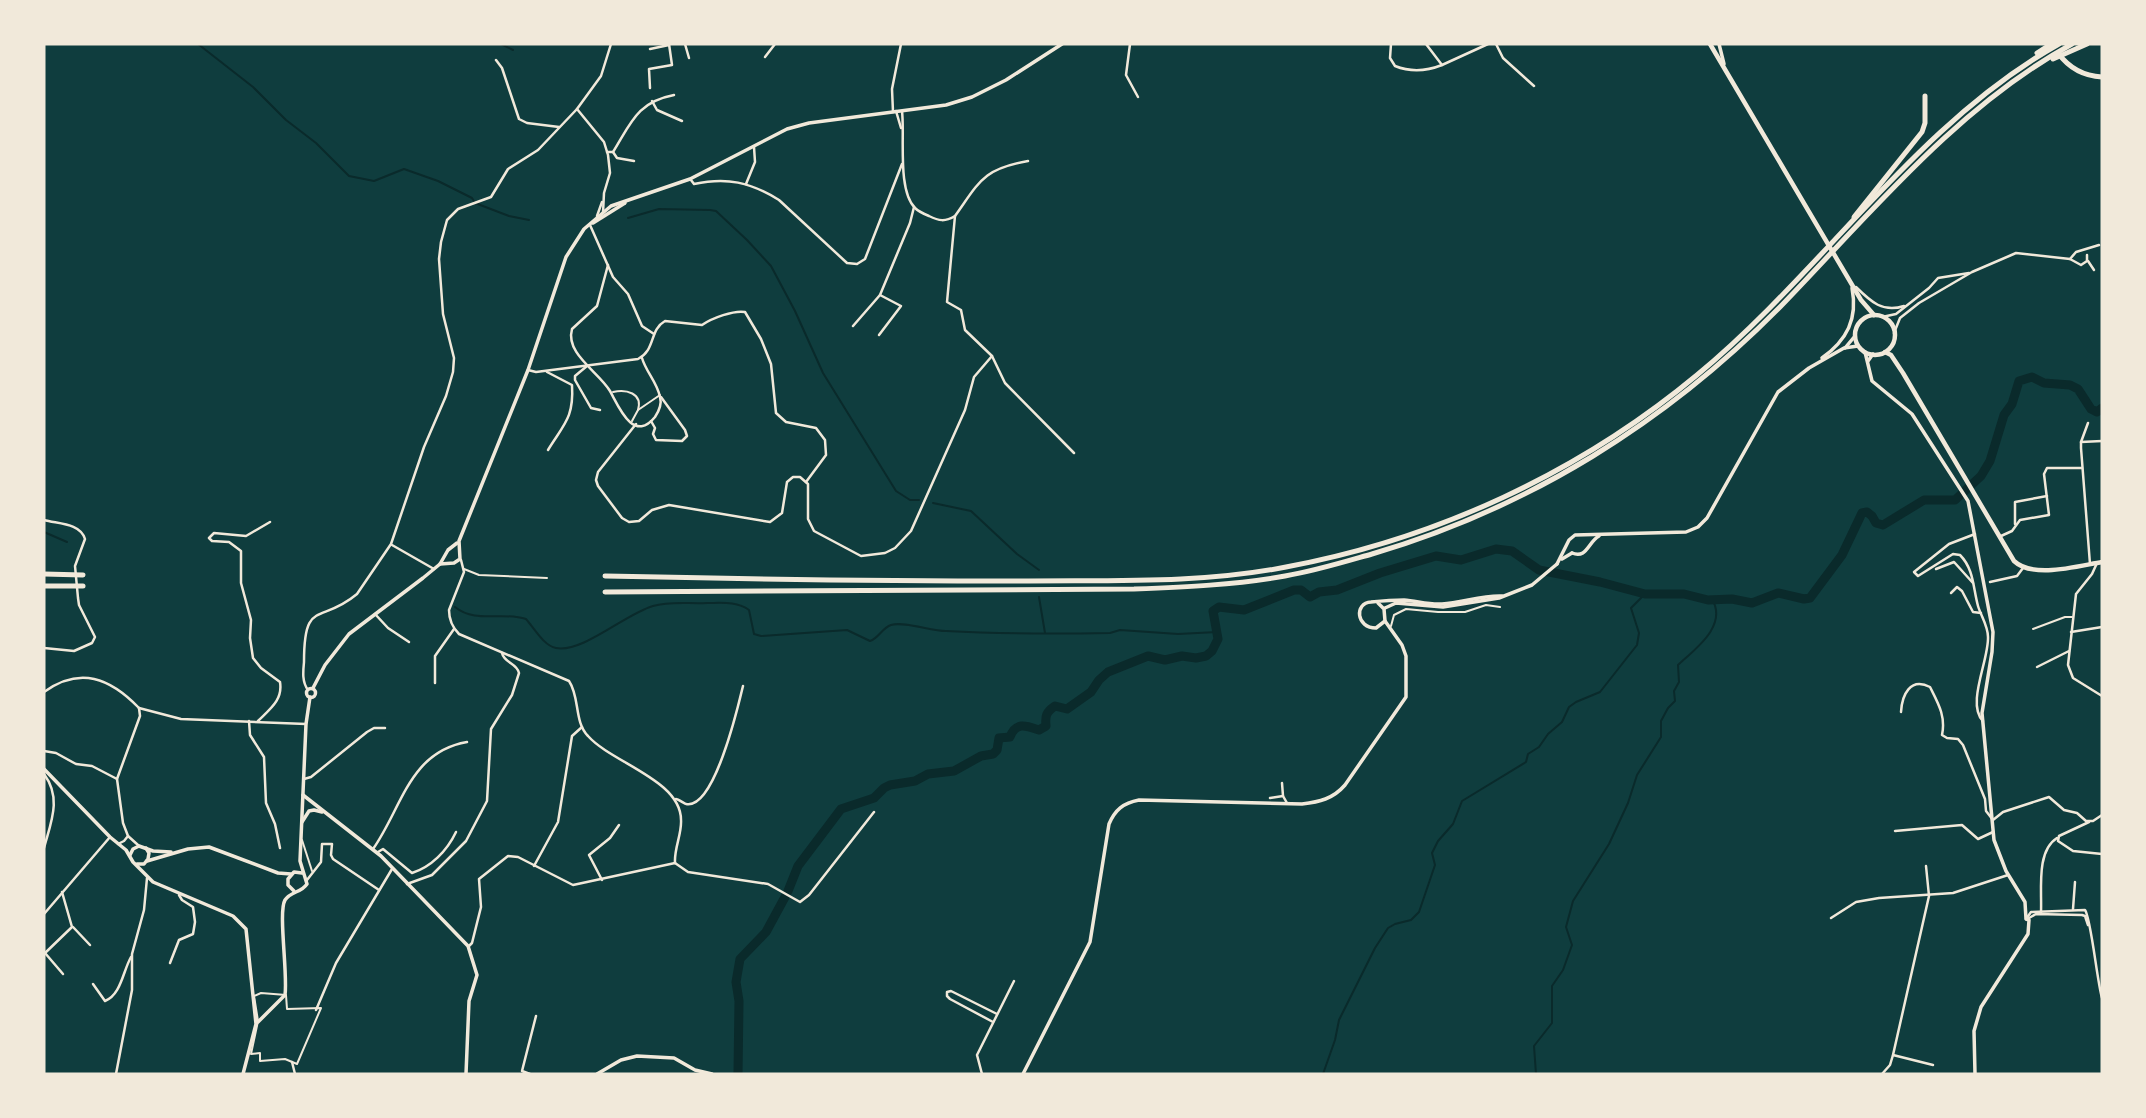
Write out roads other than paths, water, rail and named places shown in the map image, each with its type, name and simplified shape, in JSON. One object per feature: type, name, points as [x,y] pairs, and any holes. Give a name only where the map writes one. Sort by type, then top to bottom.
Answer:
[{"type":"highway","points":[[606,576],[908,581],[1195,578],[1285,567],[1375,546],[1438,525],[1494,502],[1561,468],[1619,433],[1717,358],[1824,256],[1925,153],[2052,44],[2062,58],[2076,70],[2102,77]]},
{"type":"highway","points":[[2006,82],[2059,44]]},
{"type":"highway","points":[[2006,82],[2070,46],[2087,44]]},
{"type":"highway","points":[[1836,244],[1922,132],[1925,123],[1925,96]]},
{"type":"highway","points":[[605,592],[1197,586],[1287,576],[1349,561],[1416,541],[1477,517],[1584,463],[1676,401],[1705,376],[1752,334],[1824,256]]},
{"type":"highway","points":[[44,574],[83,575]]},
{"type":"highway","points":[[44,586],[83,586]]},
{"type":"main road","points":[[1710,44],[1861,300],[1874,315],[1882,317],[1892,326],[1894,333],[1891,345],[1885,352]]},
{"type":"main road","points":[[1861,300],[1863,314],[1855,336],[1858,346],[1865,352],[1885,352],[1891,355],[2010,556],[2023,568],[2038,571],[2096,563]]},
{"type":"main road","points":[[1861,320],[1874,315]]},
{"type":"main road","points":[[1891,345],[1903,373]]},
{"type":"street","points":[[310,697],[315,694],[304,684],[304,636],[309,622],[319,614],[351,600],[391,544],[446,396],[454,358],[442,300],[439,259],[444,227],[454,212],[491,197],[508,169],[538,150],[577,109],[601,76],[611,44]]},
{"type":"street","points":[[685,44],[690,58]]},
{"type":"street","points":[[765,57],[775,44]]},
{"type":"street","points":[[901,44],[892,89],[894,111],[902,131]]},
{"type":"street","points":[[597,219],[611,206],[690,179],[788,129],[809,123],[946,105],[972,97],[1006,80],[1055,45],[1062,44]]},
{"type":"street","points":[[1130,44],[1126,75],[1138,97]]},
{"type":"street","points":[[1391,44],[1390,58],[1395,66],[1405,70],[1421,70],[1442,65],[1488,44]]},
{"type":"street","points":[[1426,44],[1442,65]]},
{"type":"street","points":[[1496,44],[1503,58],[1534,86]]},
{"type":"street","points":[[1719,44],[1724,64]]},
{"type":"street","points":[[650,49],[669,45],[672,65],[649,69],[650,88]]},
{"type":"street","points":[[496,60],[502,68],[519,119],[527,123],[559,127]]},
{"type":"street","points":[[613,152],[638,111],[652,102],[674,95]]},
{"type":"street","points":[[652,102],[657,110],[682,121]]},
{"type":"street","points":[[577,109],[595,128],[607,152],[610,173],[597,219]]},
{"type":"street","points":[[902,111],[907,193],[914,207],[937,220],[945,221],[955,216],[985,176],[1002,167],[1028,161]]},
{"type":"street","points":[[746,184],[755,162],[754,146]]},
{"type":"street","points":[[607,152],[613,152]]},
{"type":"street","points":[[613,152],[617,158],[634,161]]},
{"type":"street","points":[[690,179],[694,184],[726,180],[746,184],[779,200],[847,263],[858,264],[865,259],[904,161]]},
{"type":"street","points":[[307,880],[302,873],[300,861],[306,724],[310,697],[307,694],[349,634],[423,578],[455,549],[528,370],[566,257],[584,229],[630,199]]},
{"type":"street","points":[[604,201],[611,206]]},
{"type":"street","points":[[604,201],[604,211]]},
{"type":"street","points":[[853,326],[880,295],[914,207]]},
{"type":"street","points":[[955,216],[947,302],[950,306],[959,307],[965,330],[992,356],[1005,383],[1074,453]]},
{"type":"street","points":[[589,225],[618,285],[633,303],[642,326],[654,334]]},
{"type":"street","points":[[2072,259],[2076,252],[2101,244]]},
{"type":"street","points":[[2084,264],[2087,257],[2101,244]]},
{"type":"street","points":[[1894,333],[1900,318],[1912,308],[1972,272],[2022,252],[2072,259],[2078,265],[2084,264],[2094,270],[2083,251]]},
{"type":"street","points":[[608,265],[597,306],[571,332],[574,346],[587,366],[611,392],[623,416],[634,424],[651,421],[659,411],[660,395]]},
{"type":"street","points":[[1882,317],[1892,316],[1938,278],[1972,272]]},
{"type":"street","points":[[1944,276],[1948,280],[1948,286]]},
{"type":"street","points":[[1851,283],[1881,307],[1895,309],[1907,305]]},
{"type":"street","points":[[1557,564],[1572,537],[1578,535],[1686,532],[1702,524],[1773,399],[1786,384],[1837,346],[1850,327],[1854,303],[1851,283]]},
{"type":"street","points":[[879,335],[901,306],[880,295]]},
{"type":"street","points":[[528,370],[544,371],[642,358],[650,350],[657,326],[665,321],[702,325],[706,321],[737,311],[745,312],[771,364],[776,413],[786,422],[816,428],[825,440],[826,455],[806,482]]},
{"type":"street","points":[[1809,368],[1844,348],[1855,336]]},
{"type":"street","points":[[1844,348],[1858,346]]},
{"type":"street","points":[[1865,352],[1872,381],[1912,414],[1966,495],[1976,534],[1993,632],[1983,704],[1993,832],[2008,875],[2025,902],[2026,919],[2029,920],[2028,934],[1976,1019],[1975,1074]]},
{"type":"street","points":[[1868,361],[1873,354]]},
{"type":"street","points":[[611,392],[621,390],[632,393],[639,398],[640,406],[634,424],[598,472],[596,480],[622,519],[629,522],[639,521],[652,510],[668,505],[770,522],[782,513],[787,482],[797,477],[804,479],[809,488],[808,519],[814,531],[861,556],[885,553],[895,548],[911,531],[965,410],[974,377],[992,356]]},
{"type":"street","points":[[642,358],[660,395],[687,436],[682,441],[656,440],[651,421]]},
{"type":"street","points":[[587,366],[575,376],[575,380],[592,408],[600,410]]},
{"type":"street","points":[[544,371],[572,385],[567,422],[548,450]]},
{"type":"street","points":[[638,410],[660,395]]},
{"type":"street","points":[[2088,423],[2081,442],[2082,468],[2096,563],[2092,574],[2076,594],[2068,665],[2073,678],[2102,696]]},
{"type":"street","points":[[2081,442],[2102,441]]},
{"type":"street","points":[[2015,524],[2020,520],[2049,515],[2044,474],[2048,468],[2082,468]]},
{"type":"street","points":[[1999,537],[2012,531],[2015,524],[2015,502],[2047,496]]},
{"type":"street","points":[[44,520],[81,529],[84,534],[84,544],[78,552],[75,566],[78,598],[95,637],[92,643],[74,650],[44,648]]},
{"type":"street","points":[[258,721],[277,703],[280,682],[261,668],[253,658],[251,620],[241,583],[241,551],[229,542],[212,541],[209,538],[214,533],[226,536],[253,534],[270,522]]},
{"type":"street","points":[[1976,534],[1949,544],[1914,572],[1918,576],[1946,557],[1957,554],[1968,565],[1988,639],[1975,705],[1983,721]]},
{"type":"street","points":[[1384,609],[1401,603],[1450,607],[1502,596],[1532,586],[1564,557],[1572,553],[1582,554],[1601,535]]},
{"type":"street","points":[[1583,536],[1588,546]]},
{"type":"street","points":[[391,544],[434,569]]},
{"type":"street","points":[[1568,546],[1572,553]]},
{"type":"street","points":[[455,549],[463,567],[449,610],[458,634],[569,681],[582,727],[594,741],[685,804],[692,804],[704,796],[709,788],[730,736],[743,686]]},
{"type":"street","points":[[446,555],[453,563]]},
{"type":"street","points":[[453,563],[460,557]]},
{"type":"street","points":[[1936,569],[1954,562],[1973,583]]},
{"type":"street","points":[[440,564],[453,563],[479,575],[547,578]]},
{"type":"street","points":[[1990,582],[2017,576],[2023,568]]},
{"type":"street","points":[[1951,593],[1957,587],[1973,612],[1981,613]]},
{"type":"street","points":[[1390,630],[1365,626],[1359,615],[1365,604],[1401,600],[1443,604],[1502,596]]},
{"type":"street","points":[[1023,1074],[1090,942],[1109,824],[1117,810],[1139,800],[1318,803],[1332,797],[1342,789],[1404,703],[1408,682],[1406,656],[1402,645],[1385,621],[1384,609],[1378,603]]},
{"type":"street","points":[[1390,630],[1394,615],[1406,608],[1465,612],[1486,606],[1500,607]]},
{"type":"street","points":[[374,614],[388,628],[409,642]]},
{"type":"street","points":[[2033,628],[2065,617],[2073,617]]},
{"type":"street","points":[[1378,627],[1385,621]]},
{"type":"street","points":[[2070,632],[2102,627]]},
{"type":"street","points":[[436,683],[435,656],[454,629]]},
{"type":"street","points":[[407,884],[432,875],[442,867],[466,841],[487,801],[491,729],[512,695],[519,673],[516,666],[503,657],[502,651]]},
{"type":"street","points":[[2037,667],[2068,651]]},
{"type":"street","points":[[44,692],[66,679],[98,680],[113,685],[139,708],[180,719],[306,724]]},
{"type":"street","points":[[1900,712],[1902,697],[1907,690],[1918,684],[1930,687],[1942,709],[1942,735],[1958,739],[1963,745],[1985,799],[1986,811],[1993,820]]},
{"type":"street","points":[[139,708],[140,716],[117,779],[123,823],[128,836],[143,847],[175,852]]},
{"type":"street","points":[[249,721],[250,735],[264,757],[266,803],[275,824],[280,848]]},
{"type":"street","points":[[534,866],[558,822],[572,736],[582,727]]},
{"type":"street","points":[[304,779],[311,777],[367,732],[374,728],[385,728]]},
{"type":"street","points":[[375,851],[415,774],[448,746],[467,742]]},
{"type":"street","points":[[44,751],[56,753],[80,765],[92,766],[117,779]]},
{"type":"street","points":[[44,772],[117,844],[132,851],[143,847]]},
{"type":"street","points":[[44,772],[54,792],[55,803],[44,848]]},
{"type":"street","points":[[1282,783],[1283,796],[1287,803]]},
{"type":"street","points":[[303,795],[375,851],[468,946],[477,975],[468,1015],[466,1074]]},
{"type":"street","points":[[1270,798],[1283,796]]},
{"type":"street","points":[[674,797],[682,822],[674,851],[675,863]]},
{"type":"street","points":[[1993,820],[2003,812],[2049,797],[2064,810],[2077,813],[2089,821]]},
{"type":"street","points":[[302,824],[309,811],[327,814]]},
{"type":"street","points":[[468,946],[472,943],[481,907],[479,880],[508,856],[518,857],[573,885],[675,863],[688,872],[768,884],[800,902],[874,813]]},
{"type":"street","points":[[2041,912],[2043,860],[2050,842],[2102,816]]},
{"type":"street","points":[[601,880],[589,855],[610,838],[619,825]]},
{"type":"street","points":[[1895,831],[1962,825],[1978,839],[1993,832]]},
{"type":"street","points":[[375,851],[383,849],[412,873],[441,855],[456,832]]},
{"type":"street","points":[[117,844],[128,836]]},
{"type":"street","points":[[44,914],[110,837]]},
{"type":"street","points":[[2057,838],[2073,851],[2102,854]]},
{"type":"street","points":[[301,839],[312,874]]},
{"type":"street","points":[[132,840],[132,851],[137,864],[147,877],[160,887],[233,916],[246,929],[257,1022],[251,1054],[260,1053],[260,1061],[285,1059],[297,1064],[321,1008],[287,1009],[282,910],[286,899],[305,887],[321,862],[322,844],[332,844],[333,859],[379,890]]},
{"type":"street","points":[[143,847],[149,855],[147,861]]},
{"type":"street","points":[[137,864],[200,847],[215,849],[278,873],[302,873]]},
{"type":"street","points":[[287,883],[300,861]]},
{"type":"street","points":[[1882,1074],[1893,1055],[1929,896],[1926,866]]},
{"type":"street","points":[[317,1009],[336,963],[392,869]]},
{"type":"street","points":[[278,873],[295,891]]},
{"type":"street","points":[[1831,918],[1856,902],[1953,892],[2008,875]]},
{"type":"street","points":[[93,984],[105,1001],[116,993],[132,954],[144,910],[147,877]]},
{"type":"street","points":[[2073,909],[2075,882]]},
{"type":"street","points":[[62,892],[72,927],[90,945]]},
{"type":"street","points":[[170,963],[179,940],[193,934],[195,922],[193,907],[179,898],[179,895]]},
{"type":"street","points":[[2026,919],[2031,912],[2073,909],[2086,912]]},
{"type":"street","points":[[2026,919],[2036,914],[2082,915],[2086,912]]},
{"type":"street","points":[[2086,912],[2102,998]]},
{"type":"street","points":[[2082,915],[2085,916],[2089,929]]},
{"type":"street","points":[[63,974],[45,954],[72,927]]},
{"type":"street","points":[[116,1074],[132,990],[132,954]]},
{"type":"street","points":[[2096,974],[2102,977]]},
{"type":"street","points":[[982,1074],[976,1055],[1014,981]]},
{"type":"street","points":[[993,1022],[947,996],[947,992],[951,991],[998,1014]]},
{"type":"street","points":[[265,1012],[259,1012],[255,1007],[254,996],[261,993],[285,995]]},
{"type":"street","points":[[243,1074],[257,1022],[285,995]]},
{"type":"street","points":[[963,1006],[967,999]]},
{"type":"street","points":[[530,1074],[523,1071],[536,1016]]},
{"type":"street","points":[[1893,1055],[1933,1065]]},
{"type":"street","points":[[597,1074],[621,1060],[637,1056],[674,1058],[695,1070],[712,1074]]},
{"type":"street","points":[[292,1062],[295,1074]]},
{"type":"waterway","points":[[198,44],[253,87],[349,176],[374,181],[404,169],[438,181],[472,198],[475,203],[509,216],[529,220]]},
{"type":"waterway","points":[[501,44],[513,50]]},
{"type":"waterway","points":[[628,218],[659,209],[716,211],[747,240],[771,266],[823,373],[896,491],[910,500],[919,500]]},
{"type":"waterway","points":[[788,891],[798,866],[841,809],[874,798],[890,785],[915,781],[928,774],[954,771],[981,756],[993,754],[997,750],[999,738],[1010,737],[1019,727],[1039,730],[1046,726],[1047,715],[1052,708],[1055,706],[1067,709],[1091,692],[1108,672],[1148,656],[1165,660],[1182,656],[1206,656],[1218,639],[1213,611],[1219,607],[1244,610],[1294,590],[1301,590],[1310,597],[1436,556],[1461,560],[1496,549],[1512,551],[1539,570],[1645,594],[1684,594],[1708,600],[1732,599],[1752,603],[1778,593],[1810,598],[1842,555],[1862,513],[1867,512],[1876,523],[1883,525],[1924,500],[1955,500],[1981,476],[1990,461],[2004,415],[2012,404],[2019,381],[2032,377],[2044,383],[2070,385],[2078,389],[2091,409],[2097,412],[2102,408]]},
{"type":"waterway","points":[[933,503],[971,511],[1017,554],[1039,570]]},
{"type":"waterway","points":[[44,532],[67,542]]},
{"type":"waterway","points":[[1323,1074],[1339,1020],[1375,948],[1388,928],[1411,920],[1419,912],[1435,865],[1432,853],[1438,841],[1453,824],[1462,801],[1526,762],[1528,754],[1539,747],[1548,734],[1562,722],[1569,707],[1600,692],[1637,645],[1639,633],[1631,608],[1645,594]]},
{"type":"waterway","points":[[1039,597],[1045,633]]},
{"type":"waterway","points":[[1536,1074],[1534,1046],[1552,1023],[1552,986],[1563,970],[1572,945],[1566,927],[1573,901],[1609,844],[1628,803],[1637,775],[1661,737],[1661,721],[1675,701],[1674,691],[1679,682],[1678,665],[1713,628],[1716,609],[1712,599]]},
{"type":"waterway","points":[[455,607],[472,615],[526,619],[543,640],[556,648],[579,645],[642,610],[673,603],[739,605],[749,610],[754,634],[761,636],[847,630],[870,641],[888,626],[896,624],[940,631],[987,633],[1110,633],[1120,630],[1178,634],[1217,632]]},
{"type":"waterway","points":[[738,1074],[739,1001],[736,982],[740,959],[766,932],[785,897]]}]
